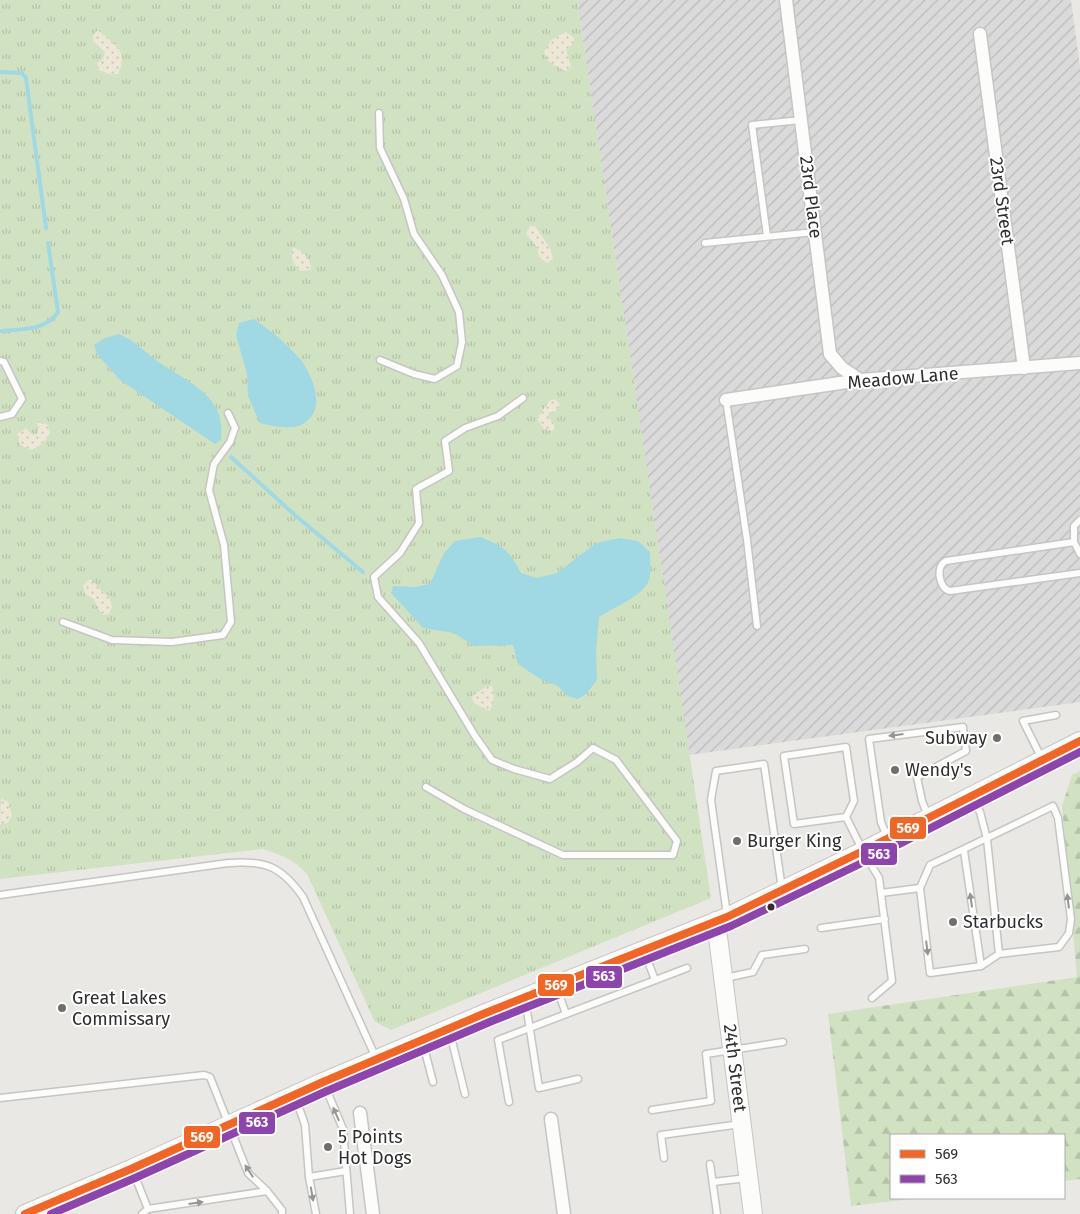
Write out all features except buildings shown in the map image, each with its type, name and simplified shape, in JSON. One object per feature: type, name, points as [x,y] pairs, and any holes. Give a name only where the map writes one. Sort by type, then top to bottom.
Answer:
[{"type":"main road","points":[[25,1214],[49,1209],[131,1169],[323,1082],[449,1028],[722,919],[863,851],[1080,740]]},
{"type":"main road","name":"24th Street","points":[[722,919],[724,979],[753,1214]]},
{"type":"street","name":"23rd Place","points":[[786,0],[830,354],[842,368],[860,380]]},
{"type":"street","name":"23rd Street","points":[[980,34],[1024,368]]},
{"type":"street","name":"Meadow Lane","points":[[726,400],[860,380],[1080,363]]},
{"type":"street","points":[[360,1114],[373,1214]]},
{"type":"street","points":[[551,1119],[564,1214]]},
{"type":"lane","points":[[379,113],[380,148],[404,199],[414,234],[442,275],[459,312],[462,342],[457,366],[435,379],[414,374],[380,360]]},
{"type":"lane","points":[[767,236],[752,125],[801,120]]},
{"type":"lane","points":[[705,243],[815,232]]},
{"type":"lane","points":[[0,361],[4,362],[22,399],[12,414],[0,417]]},
{"type":"lane","points":[[426,787],[464,809],[563,855],[673,855],[677,841],[616,760],[593,748],[577,762],[550,779],[514,769],[492,760],[475,736],[419,643],[378,597],[374,576],[400,554],[419,523],[416,489],[450,471],[445,441],[465,428],[498,416],[523,398]]},
{"type":"lane","points":[[726,400],[747,540],[757,626]]},
{"type":"lane","points":[[64,622],[112,640],[172,642],[223,635],[231,622],[224,545],[209,490],[214,464],[230,442],[234,428],[228,413]]},
{"type":"lane","points":[[1080,520],[1074,526],[1074,542],[1080,554]]},
{"type":"lane","points":[[1074,542],[946,561],[939,567],[942,586],[945,590],[950,591],[1080,573]]},
{"type":"lane","points":[[1042,760],[1023,721],[1056,715]]},
{"type":"lane","points":[[888,838],[881,822],[869,738],[963,727],[966,751],[917,777],[922,801],[929,817]]},
{"type":"lane","points":[[846,747],[854,802],[846,817],[794,824],[784,756],[846,747]]},
{"type":"lane","points":[[722,919],[711,800],[716,771],[764,764],[782,890]]},
{"type":"lane","points":[[972,796],[980,812],[988,839],[999,954]]},
{"type":"lane","points":[[1053,806],[1058,818],[1071,919],[1069,933],[1059,947],[999,954],[981,966],[930,973],[920,888],[930,865],[964,851],[1053,806]]},
{"type":"lane","points":[[846,817],[879,878],[885,919],[892,982],[872,998]]},
{"type":"lane","points":[[964,851],[981,966]]},
{"type":"lane","points":[[0,895],[228,863],[254,861],[266,864],[288,879],[303,897],[376,1059]]},
{"type":"lane","points":[[881,893],[920,888]]},
{"type":"lane","points":[[821,928],[885,919]]},
{"type":"lane","points":[[724,979],[753,972],[762,955],[805,949]]},
{"type":"lane","points":[[644,950],[655,980]]},
{"type":"lane","points":[[509,1102],[498,1040],[687,968]]},
{"type":"lane","points":[[556,985],[566,1014]]},
{"type":"lane","points":[[525,997],[539,1088],[578,1079]]},
{"type":"lane","points":[[449,1028],[465,1094]]},
{"type":"lane","points":[[422,1040],[433,1082]]},
{"type":"lane","points":[[652,1110],[711,1101],[706,1054],[783,1042]]},
{"type":"lane","points":[[0,1098],[204,1075],[210,1077],[248,1173],[268,1191],[282,1210],[282,1214]]},
{"type":"lane","points":[[323,1082],[342,1129],[350,1214]]},
{"type":"lane","points":[[295,1095],[305,1125],[309,1177],[316,1214]]},
{"type":"lane","points":[[664,1158],[661,1135],[742,1124]]},
{"type":"lane","points":[[710,1164],[717,1214]]},
{"type":"lane","points":[[131,1169],[148,1209]]},
{"type":"lane","points":[[309,1177],[346,1171]]},
{"type":"lane","points":[[713,1182],[749,1177]]},
{"type":"lane","points":[[142,1214],[148,1209],[268,1191]]},
{"type":"shaded area","points":[[577,0],[1071,0],[1080,67],[1080,702],[689,755]]},
{"type":"green space","points":[[0,0],[577,0],[711,898],[391,1030],[375,1022],[307,874],[287,858],[276,853],[263,849],[0,879]]},
{"type":"green space","points":[[1080,771],[1080,1179],[1065,1181],[1065,1134],[890,1134],[890,1199],[911,1199],[851,1206],[828,1014],[1077,977],[1062,806],[1072,775]]},
{"type":"sand","points":[[98,30],[114,44],[121,54],[121,66],[118,74],[109,74],[99,70],[97,63],[103,59],[105,52],[92,40]]},
{"type":"sand","points":[[566,32],[574,38],[573,44],[566,49],[571,67],[565,71],[549,62],[544,52],[551,40]]},
{"type":"sand","points":[[530,226],[535,226],[550,248],[553,259],[547,263],[539,257],[537,247],[526,234]]},
{"type":"sand","points":[[293,247],[306,256],[311,270],[301,271],[296,266],[292,258]]},
{"type":"sand","points":[[555,399],[560,404],[554,413],[549,412],[548,418],[552,421],[555,428],[552,431],[544,429],[537,419],[549,401]]},
{"type":"sand","points":[[37,423],[44,423],[49,426],[50,433],[42,444],[30,450],[20,445],[17,434],[26,428],[30,433],[36,435],[38,431]]},
{"type":"sand","points":[[90,579],[109,596],[112,607],[109,614],[103,615],[94,599],[85,594],[83,585]]},
{"type":"sand","points":[[492,686],[494,693],[489,711],[474,703],[471,697],[485,687]]},
{"type":"sand","points":[[1,798],[8,802],[12,815],[8,823],[0,824]]},
{"type":"water","points":[[254,319],[273,333],[301,360],[313,382],[316,407],[308,420],[300,426],[284,427],[260,423],[248,396],[247,374],[236,335],[239,323]]},
{"type":"water","points":[[119,334],[204,392],[218,412],[221,425],[221,440],[215,444],[120,380],[97,354],[94,345],[105,338]]},
{"type":"water","points":[[480,537],[505,550],[521,573],[537,578],[557,573],[596,543],[620,538],[638,541],[650,552],[650,576],[648,583],[637,595],[599,617],[596,652],[597,680],[586,694],[578,699],[567,696],[558,686],[542,680],[518,664],[513,645],[474,646],[454,633],[423,628],[391,593],[393,586],[415,587],[430,584],[444,553],[455,541]]},
{"type":"waterway","points":[[0,72],[22,73],[26,78],[46,228]]},
{"type":"waterway","points":[[0,331],[40,326],[47,323],[58,312],[48,243]]},
{"type":"waterway","points":[[231,457],[296,516],[363,572]]},
{"type":"transit line","name":"569","points":[[25,1214],[131,1169],[323,1082],[488,1012],[727,917],[863,851],[1080,741]]},
{"type":"transit line","name":"563","points":[[51,1214],[327,1091],[492,1021],[731,926],[868,860],[1080,752]]},
{"type":"place","name":"Subway","points":[[997,738]]},
{"type":"place","name":"Wendy's","points":[[895,770]]},
{"type":"place","name":"Burger King","points":[[737,841]]},
{"type":"place","name":"Starbucks","points":[[953,922]]},
{"type":"place","name":"Great Lakes Commissary","points":[[62,1008]]},
{"type":"place","name":"5 Points Hot Dogs","points":[[328,1147]]}]
